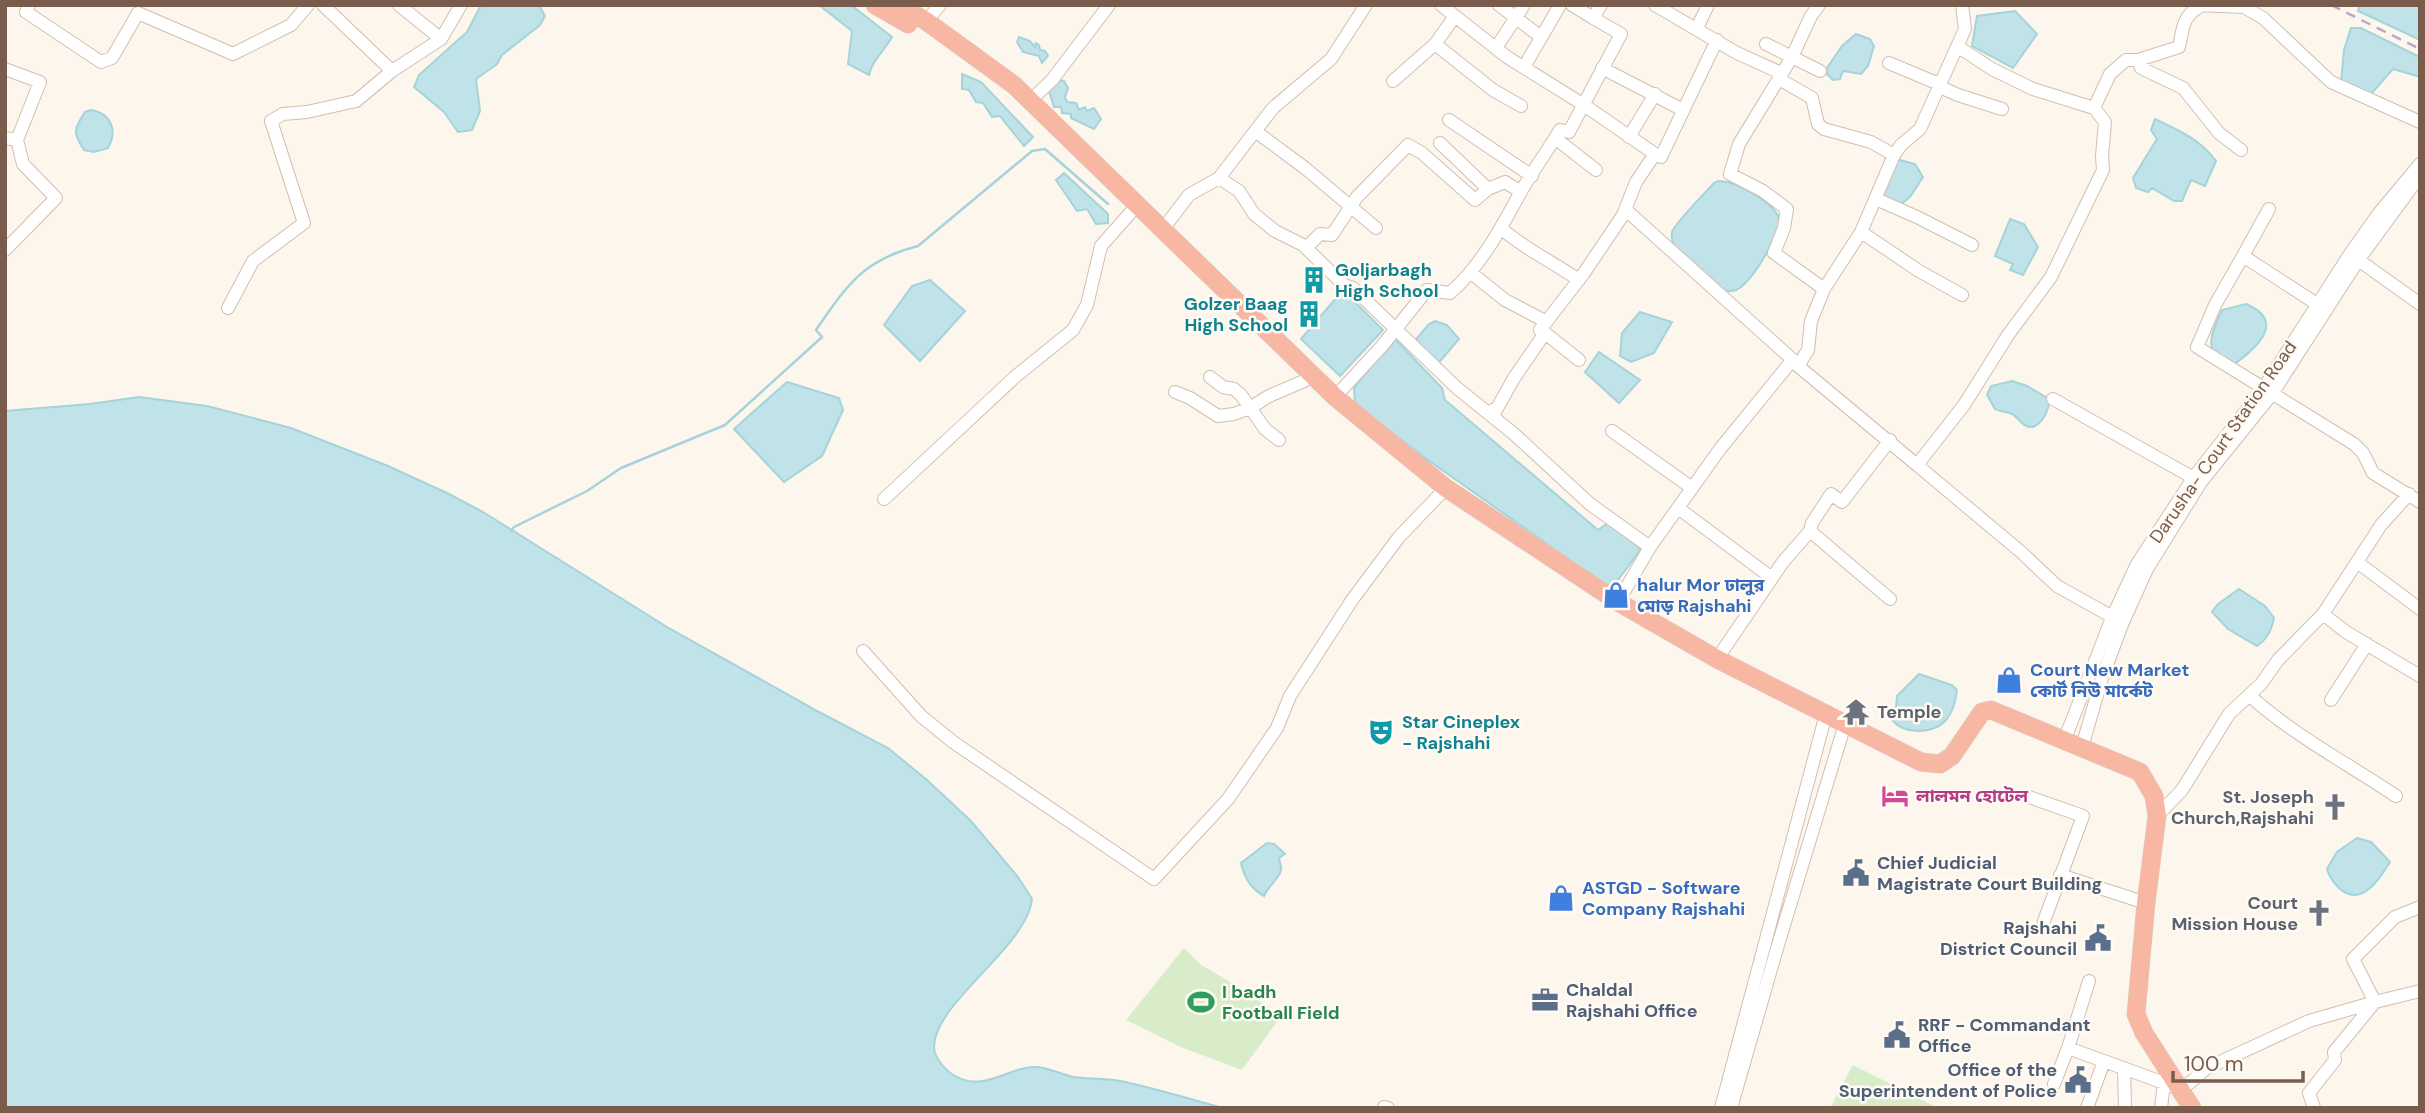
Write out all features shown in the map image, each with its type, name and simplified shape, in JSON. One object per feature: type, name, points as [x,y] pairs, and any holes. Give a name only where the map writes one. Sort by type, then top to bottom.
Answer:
[{"type":"highway","points":[[874,5],[920,30],[1007,93],[1132,211],[1304,381],[1364,435],[1614,612],[1712,668],[1921,762],[1940,764],[1952,756],[1982,712],[1992,710],[2140,772],[2154,796],[2157,816],[2136,1014],[2144,1033],[2192,1108]]},
{"type":"highway","points":[[897,5],[926,21],[1031,100],[1335,397],[1442,491],[1618,602],[1825,718]]},
{"type":"highway","points":[[2176,1086],[2204,1108]]},
{"type":"street","points":[[29,5],[26,12],[101,62],[112,58],[138,13],[233,54],[290,25],[308,5]]},
{"type":"street","points":[[323,5],[392,71]]},
{"type":"street","points":[[399,5],[441,40]]},
{"type":"street","points":[[228,308],[253,261],[304,223],[271,121],[284,114],[356,101],[392,71],[441,40],[461,5]]},
{"type":"street","points":[[926,21],[940,5]]},
{"type":"street","points":[[1031,100],[1052,80],[1109,5]]},
{"type":"street","points":[[1163,229],[1189,195],[1219,178],[1273,108],[1331,59],[1366,5]]},
{"type":"street","points":[[1441,5],[1496,48],[1661,157],[1717,40]]},
{"type":"street","points":[[1499,5],[1541,37]]},
{"type":"street","points":[[1496,48],[1524,5]]},
{"type":"street","points":[[1524,67],[1560,5]]},
{"type":"street","points":[[1335,397],[1382,346],[1427,290],[1450,293],[1470,272],[1502,229],[1521,192],[1555,138],[1560,131],[1569,132],[1621,34],[1572,5]]},
{"type":"street","points":[[1593,18],[1601,5]]},
{"type":"street","points":[[1655,5],[1780,76],[1812,98],[1818,124],[1824,129],[1871,142],[1894,155]]},
{"type":"street","points":[[1697,28],[1708,5]]},
{"type":"street","points":[[1819,5],[1792,57],[1739,144],[1730,174],[1763,191],[1787,209],[1784,228],[1774,253],[1824,289]]},
{"type":"street","points":[[1618,602],[1650,547],[1720,449],[1808,350],[1811,321],[1824,289],[1861,232],[1894,155],[1901,145],[1920,129],[1965,29],[1961,6]]},
{"type":"street","points":[[2094,108],[2110,74],[2126,60],[2138,60],[2179,47],[2189,13],[2198,6],[2244,7],[2263,18],[2331,82],[2420,122]]},
{"type":"street","points":[[1393,81],[1435,44],[1455,16]]},
{"type":"street","points":[[1435,44],[1493,90],[1521,106]]},
{"type":"street","points":[[1766,44],[1820,71]]},
{"type":"street","points":[[1917,465],[1964,405],[2008,335],[2051,277],[2103,170],[2105,122],[2094,108],[2033,89],[1992,69],[1957,46]]},
{"type":"street","points":[[2138,60],[2141,68],[2183,88],[2219,133],[2241,150]]},
{"type":"street","points":[[1889,63],[1958,95],[2002,108]]},
{"type":"street","points":[[1602,68],[1683,110]]},
{"type":"street","points":[[5,69],[40,82],[11,139],[23,164],[56,198],[5,250]]},
{"type":"street","points":[[1629,137],[1655,94]]},
{"type":"street","points":[[1450,120],[1532,176]]},
{"type":"street","points":[[1255,131],[1305,168],[1376,228]]},
{"type":"street","points":[[1555,138],[1596,170]]},
{"type":"street","points":[[1440,143],[1488,188]]},
{"type":"street","points":[[1306,248],[1320,234],[1332,235],[1357,197],[1408,145],[1422,153],[1475,200],[1488,188],[1505,182],[1521,192]]},
{"type":"street","points":[[1488,413],[1493,410],[1495,412],[1545,327],[1626,211],[1636,183],[1655,155]]},
{"type":"street","name":"Darusha- Court Station Road","points":[[2064,741],[2117,620],[2137,564],[2197,480],[2268,391],[2379,213],[2420,163]]},
{"type":"street","name":"Darusha- Court Station Road","points":[[2354,256],[2420,176]]},
{"type":"street","points":[[1219,178],[1239,191],[1254,214],[1275,231],[1306,248],[1344,285],[1353,288],[1394,329],[1590,505],[1650,547]]},
{"type":"street","points":[[1876,199],[1972,245]]},
{"type":"street","points":[[2157,816],[2182,790],[2229,714],[2261,684],[2278,660],[2323,614],[2381,525],[2415,498],[2373,473],[2363,453],[2354,444],[2197,347],[2215,305],[2269,209]]},
{"type":"street","points":[[884,499],[1016,376],[1073,330],[1087,305],[1101,246],[1132,211]]},
{"type":"street","points":[[1626,211],[1795,363],[1890,440],[2057,586],[2117,620]]},
{"type":"street","points":[[1502,229],[1522,247],[1553,262],[1579,280]]},
{"type":"street","points":[[1861,232],[1919,271],[1962,295]]},
{"type":"street","points":[[2243,256],[2321,307]]},
{"type":"street","points":[[2354,256],[2420,304]]},
{"type":"street","points":[[1470,272],[1545,327],[1579,360]]},
{"type":"street","points":[[1210,377],[1223,387],[1234,389],[1241,395],[1265,429],[1279,440]]},
{"type":"street","points":[[1175,392],[1218,416],[1250,408],[1269,396],[1304,381]]},
{"type":"street","points":[[2053,399],[2197,480]]},
{"type":"street","points":[[1612,431],[1692,488]]},
{"type":"street","points":[[1717,659],[1772,578],[1810,531],[1812,523],[1831,494],[1842,502],[1890,440]]},
{"type":"street","points":[[863,651],[922,716],[953,742],[1154,879],[1228,799],[1278,728],[1290,696],[1352,600],[1399,537],[1442,491]]},
{"type":"street","points":[[1678,508],[1772,578]]},
{"type":"street","points":[[1810,531],[1890,599]]},
{"type":"street","points":[[2357,562],[2420,609]]},
{"type":"street","points":[[2323,614],[2420,676]]},
{"type":"street","name":"Darusha- Court Station Road","points":[[2082,747],[2117,620]]},
{"type":"street","points":[[2331,700],[2367,644]]},
{"type":"street","points":[[2249,695],[2278,720],[2396,796]]},
{"type":"street","points":[[1721,1108],[1825,718]]},
{"type":"street","points":[[1731,1108],[1777,945],[1844,727]]},
{"type":"street","points":[[2029,797],[2083,816],[2044,921]]},
{"type":"street","points":[[2060,875],[2146,903]]},
{"type":"street","points":[[2375,1002],[2353,959],[2395,917],[2420,906]]},
{"type":"street","points":[[2054,1084],[2089,981]]},
{"type":"street","points":[[2161,1108],[2176,1086],[2207,1068],[2309,1021],[2420,991]]},
{"type":"street","points":[[2314,1108],[2309,1093],[2335,1060],[2334,1052],[2375,1002]]},
{"type":"street","points":[[2068,1048],[2176,1086]]},
{"type":"street","points":[[2087,1108],[2104,1061]]},
{"type":"street","points":[[2124,1068],[2125,1108]]},
{"type":"green space","name":"I badh Football Field","points":[[1184,948],[1201,965],[1241,988],[1281,1016],[1242,1070],[1181,1047],[1126,1020]]},
{"type":"green space","points":[[1853,1065],[1938,1108],[1830,1108]]},
{"type":"water","points":[[481,5],[539,5],[545,16],[540,25],[476,79],[480,111],[472,130],[458,132],[444,112],[414,87],[419,75],[467,32]]},
{"type":"water","points":[[819,5],[851,5],[892,37],[869,75],[848,64],[852,31]]},
{"type":"water","points":[[2360,5],[2420,5],[2420,40],[2358,11]]},
{"type":"water","points":[[2015,11],[2037,34],[2013,68],[1972,46],[1977,16]]},
{"type":"water","points":[[2351,28],[2361,28],[2420,57],[2420,77],[2393,69],[2371,94],[2341,82],[2344,50]]},
{"type":"water","points":[[1856,34],[1870,39],[1874,46],[1868,66],[1861,74],[1843,71],[1840,79],[1833,80],[1827,74],[1827,68],[1842,46]]},
{"type":"water","points":[[1019,37],[1030,41],[1035,47],[1036,43],[1040,50],[1045,51],[1048,56],[1042,63],[1039,56],[1023,52],[1017,42]]},
{"type":"water","points":[[962,74],[981,82],[1033,137],[1024,146],[1000,116],[992,117],[983,103],[976,102],[969,90],[962,89]]},
{"type":"water","points":[[1054,80],[1064,81],[1068,88],[1065,97],[1067,102],[1076,103],[1079,110],[1085,107],[1087,111],[1094,108],[1101,119],[1094,129],[1071,118],[1071,114],[1062,113],[1061,107],[1054,107],[1048,88]]},
{"type":"water","points":[[91,110],[104,115],[112,129],[108,148],[94,152],[84,150],[76,135],[81,118],[85,112]]},
{"type":"water","points":[[2155,119],[2196,141],[2216,161],[2205,186],[2191,180],[2182,201],[2174,201],[2152,188],[2148,192],[2136,188],[2133,178],[2157,139],[2151,130]]},
{"type":"water","points":[[1897,161],[1915,164],[1923,177],[1910,197],[1900,205],[1884,200],[1882,193]]},
{"type":"water","points":[[1064,173],[1108,214],[1108,223],[1096,224],[1087,209],[1077,211],[1056,180]]},
{"type":"water","points":[[1718,181],[1754,194],[1777,213],[1780,220],[1775,237],[1749,279],[1736,290],[1725,292],[1675,249],[1672,236],[1679,222]]},
{"type":"water","points":[[2010,219],[2024,224],[2038,247],[2023,275],[2010,270],[2013,264],[1995,256]]},
{"type":"water","points":[[930,280],[965,311],[920,361],[884,325],[912,286]]},
{"type":"water","points":[[1343,290],[1383,330],[1340,376],[1301,339]]},
{"type":"water","points":[[2246,304],[2265,318],[2266,326],[2258,343],[2233,365],[2213,354],[2212,336],[2222,310]]},
{"type":"water","points":[[1640,312],[1672,322],[1654,353],[1631,362],[1620,356],[1622,333]]},
{"type":"water","points":[[1435,321],[1447,325],[1459,339],[1436,366],[1413,343],[1429,324]]},
{"type":"water","points":[[1394,338],[1442,388],[1445,400],[1598,530],[1608,523],[1641,549],[1618,580],[1607,586],[1425,458],[1355,404],[1354,388]]},
{"type":"water","points":[[1599,352],[1640,380],[1619,403],[1585,372]]},
{"type":"water","points":[[2012,381],[2049,399],[2044,416],[2035,426],[2028,427],[2012,414],[1995,409],[1987,395],[1991,386]]},
{"type":"water","points":[[787,382],[839,398],[843,410],[822,456],[784,482],[734,429]]},
{"type":"water","points":[[139,397],[207,406],[291,428],[388,466],[449,494],[483,512],[667,627],[888,748],[927,780],[971,821],[1018,877],[1032,899],[1015,936],[964,993],[938,1030],[934,1047],[936,1055],[941,1064],[955,1076],[976,1082],[1016,1070],[1037,1067],[1073,1077],[1133,1084],[1223,1108],[5,1108],[5,411]]},
{"type":"water","points":[[2239,589],[2265,606],[2274,618],[2268,634],[2257,646],[2228,629],[2212,612],[2218,604]]},
{"type":"water","points":[[1919,674],[1952,685],[1957,690],[1950,714],[1941,725],[1914,731],[1895,723],[1891,712],[1896,707],[1897,696]]},
{"type":"water","points":[[2357,838],[2371,842],[2390,862],[2369,889],[2355,895],[2339,888],[2327,869],[2337,852]]},
{"type":"water","points":[[1267,843],[1274,844],[1285,854],[1279,858],[1280,873],[1264,896],[1249,882],[1241,863]]},
{"type":"waterway","points":[[511,531],[514,527],[587,491],[621,468],[725,425],[822,337],[816,330],[858,276],[883,259],[918,246],[1032,151],[1045,149],[1108,204]]},
{"type":"railway","points":[[2331,5],[2420,49]]},
{"type":"place","name":"Goljarbagh High School","points":[[1314,280]]},
{"type":"place","name":"Golzer Baag High School","points":[[1309,314]]},
{"type":"place","name":"halur Mor ঢালুর মোড় Rajshahi","points":[[1616,595]]},
{"type":"place","name":"Court New Market কোর্ট নিউ মার্কেট","points":[[2009,680]]},
{"type":"place","name":"Temple","points":[[1856,712]]},
{"type":"place","name":"Star Cineplex - Rajshahi","points":[[1381,732]]},
{"type":"place","name":"লালমন হোটেল","points":[[1895,796]]},
{"type":"place","name":"St. Joseph Church,Rajshahi","points":[[2335,807]]},
{"type":"place","name":"Chief Judicial Magistrate Court Building","points":[[1856,873]]},
{"type":"place","name":"ASTGD - Software Company Rajshahi","points":[[1561,898]]},
{"type":"place","name":"Court Mission House","points":[[2319,913]]},
{"type":"place","name":"Rajshahi District Council","points":[[2098,938]]},
{"type":"place","name":"Chaldal Rajshahi Office","points":[[1545,1000]]},
{"type":"place","name":"I badh Football Field","points":[[1201,1002]]},
{"type":"place","name":"RRF - Commandant Office","points":[[1897,1035]]},
{"type":"place","name":"Office of the Superintendent of Police","points":[[2078,1080]]}]
